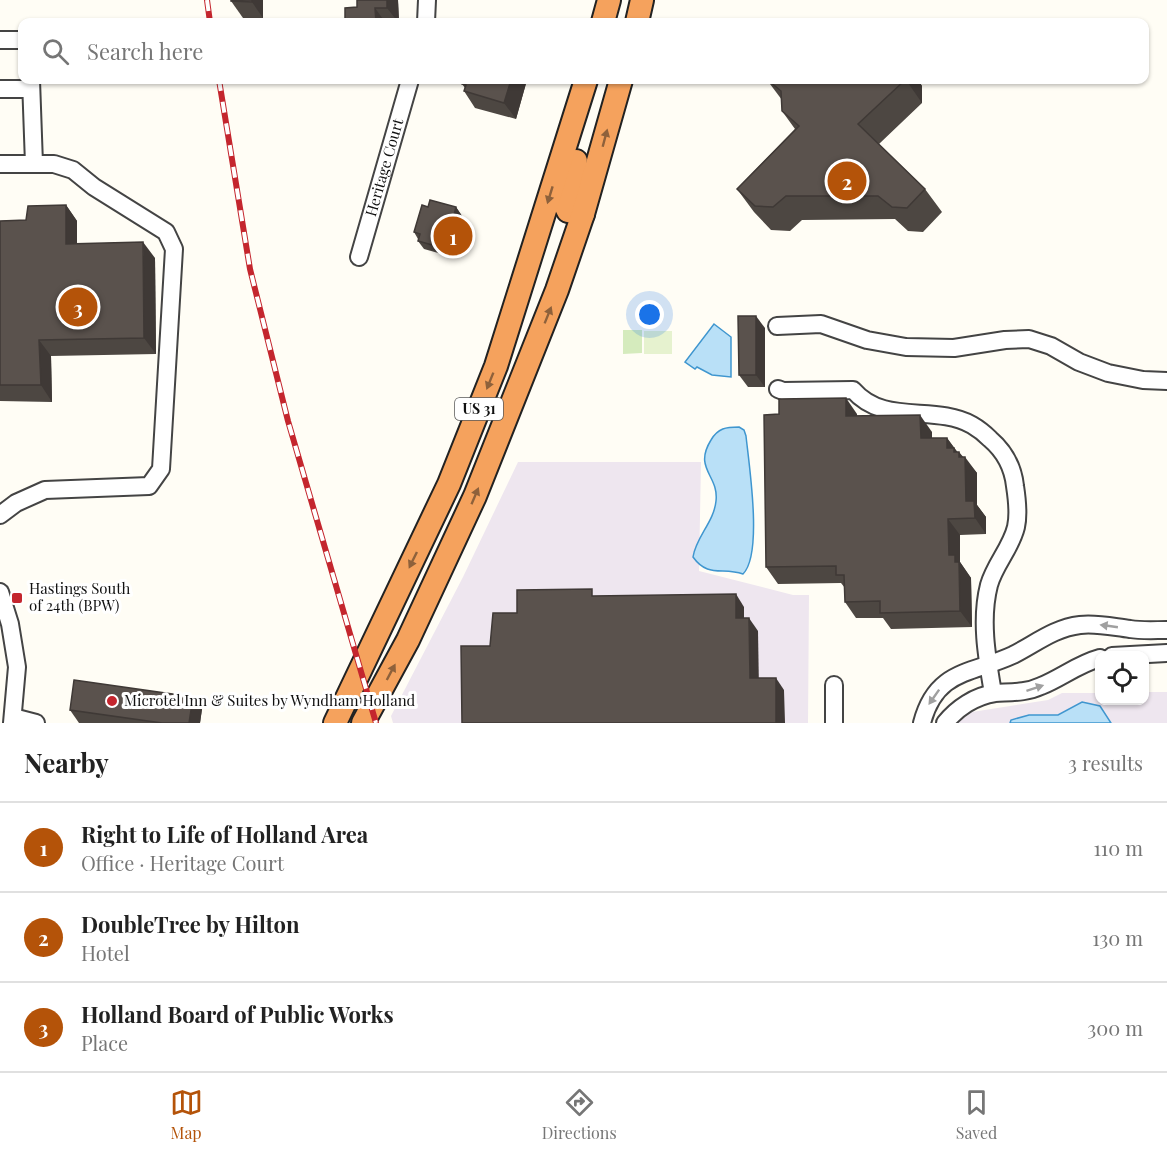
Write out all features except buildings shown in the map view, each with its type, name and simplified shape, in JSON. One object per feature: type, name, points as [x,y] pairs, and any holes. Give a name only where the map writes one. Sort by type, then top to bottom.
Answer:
[{"type":"highway","points":[[604,18],[609,0]]},
{"type":"highway","points":[[638,18],[642,0]]},
{"type":"highway","name":"US 31","points":[[335,723],[449,484],[496,366],[585,84]]},
{"type":"highway","points":[[583,214],[568,211],[565,204],[596,84]]},
{"type":"highway","name":"US 31","points":[[363,723],[408,640],[475,496],[557,290],[583,214],[620,84]]},
{"type":"street","points":[[426,18],[427,0]]},
{"type":"street","points":[[0,40],[18,40]]},
{"type":"street","points":[[0,89],[31,84],[34,164]]},
{"type":"street","name":"Heritage Court","points":[[359,257],[409,84]]},
{"type":"street","points":[[0,164],[54,164],[74,170],[93,187],[166,232],[174,249],[161,469],[149,486],[45,490],[16,503],[0,515]]},
{"type":"street","points":[[777,326],[821,324],[867,340],[906,347],[954,348],[1005,340],[1029,339],[1051,346],[1079,362],[1108,373],[1143,380],[1167,381]]},
{"type":"street","points":[[778,389],[783,391],[853,390],[863,401],[878,408],[962,421],[972,425],[996,445],[1005,456],[1015,482],[1017,519],[1013,535],[992,576],[987,594],[985,613],[988,663],[993,693]]},
{"type":"street","points":[[0,592],[4,618],[17,667],[12,720],[36,723]]},
{"type":"street","points":[[922,723],[930,702],[946,683],[965,671],[1011,656],[1044,637],[1070,627],[1091,624],[1138,630],[1167,630]]},
{"type":"street","points":[[1149,654],[1167,653]]},
{"type":"street","points":[[945,723],[951,714],[965,704],[993,693],[1020,692],[1041,687],[1069,670],[1095,660]]},
{"type":"street","points":[[834,684],[834,723]]},
{"type":"shaded area","points":[[518,462],[701,462],[699,571],[793,595],[809,595],[808,723],[393,723],[391,716],[463,577]]},
{"type":"shaded area","points":[[1149,692],[1167,692],[1167,723],[957,723],[972,712],[1048,700],[1062,693],[1095,693],[1095,705],[1149,705]]},
{"type":"green space","points":[[623,330],[642,330],[642,353],[623,354]]},
{"type":"green space","points":[[644,331],[672,331],[672,354],[644,354]]},
{"type":"water","points":[[714,324],[731,337],[731,377],[712,375],[697,367],[695,369],[685,362]]},
{"type":"water","points":[[739,427],[744,430],[746,436],[754,529],[749,564],[743,574],[704,568],[693,557],[715,509],[716,501],[714,485],[705,465],[706,450],[711,440],[720,431]]},
{"type":"water","points":[[1082,702],[1100,706],[1111,723],[1010,723],[1011,720],[1029,715],[1058,715]]},
{"type":"railway","points":[[207,0],[209,18]]},
{"type":"railway","points":[[220,84],[250,269],[288,421],[376,723]]},
{"type":"place","name":"DoubleTree by Hilton","points":[[847,181]]},
{"type":"place","name":"Right to Life of Holland Area","points":[[453,236]]},
{"type":"place","name":"Holland Board of Public Works","points":[[78,307]]},
{"type":"place","name":"Hastings South of 24th (BPW)","points":[[17,598]]},
{"type":"place","name":"Microtel Inn & Suites by Wyndham Holland","points":[[112,701]]}]
